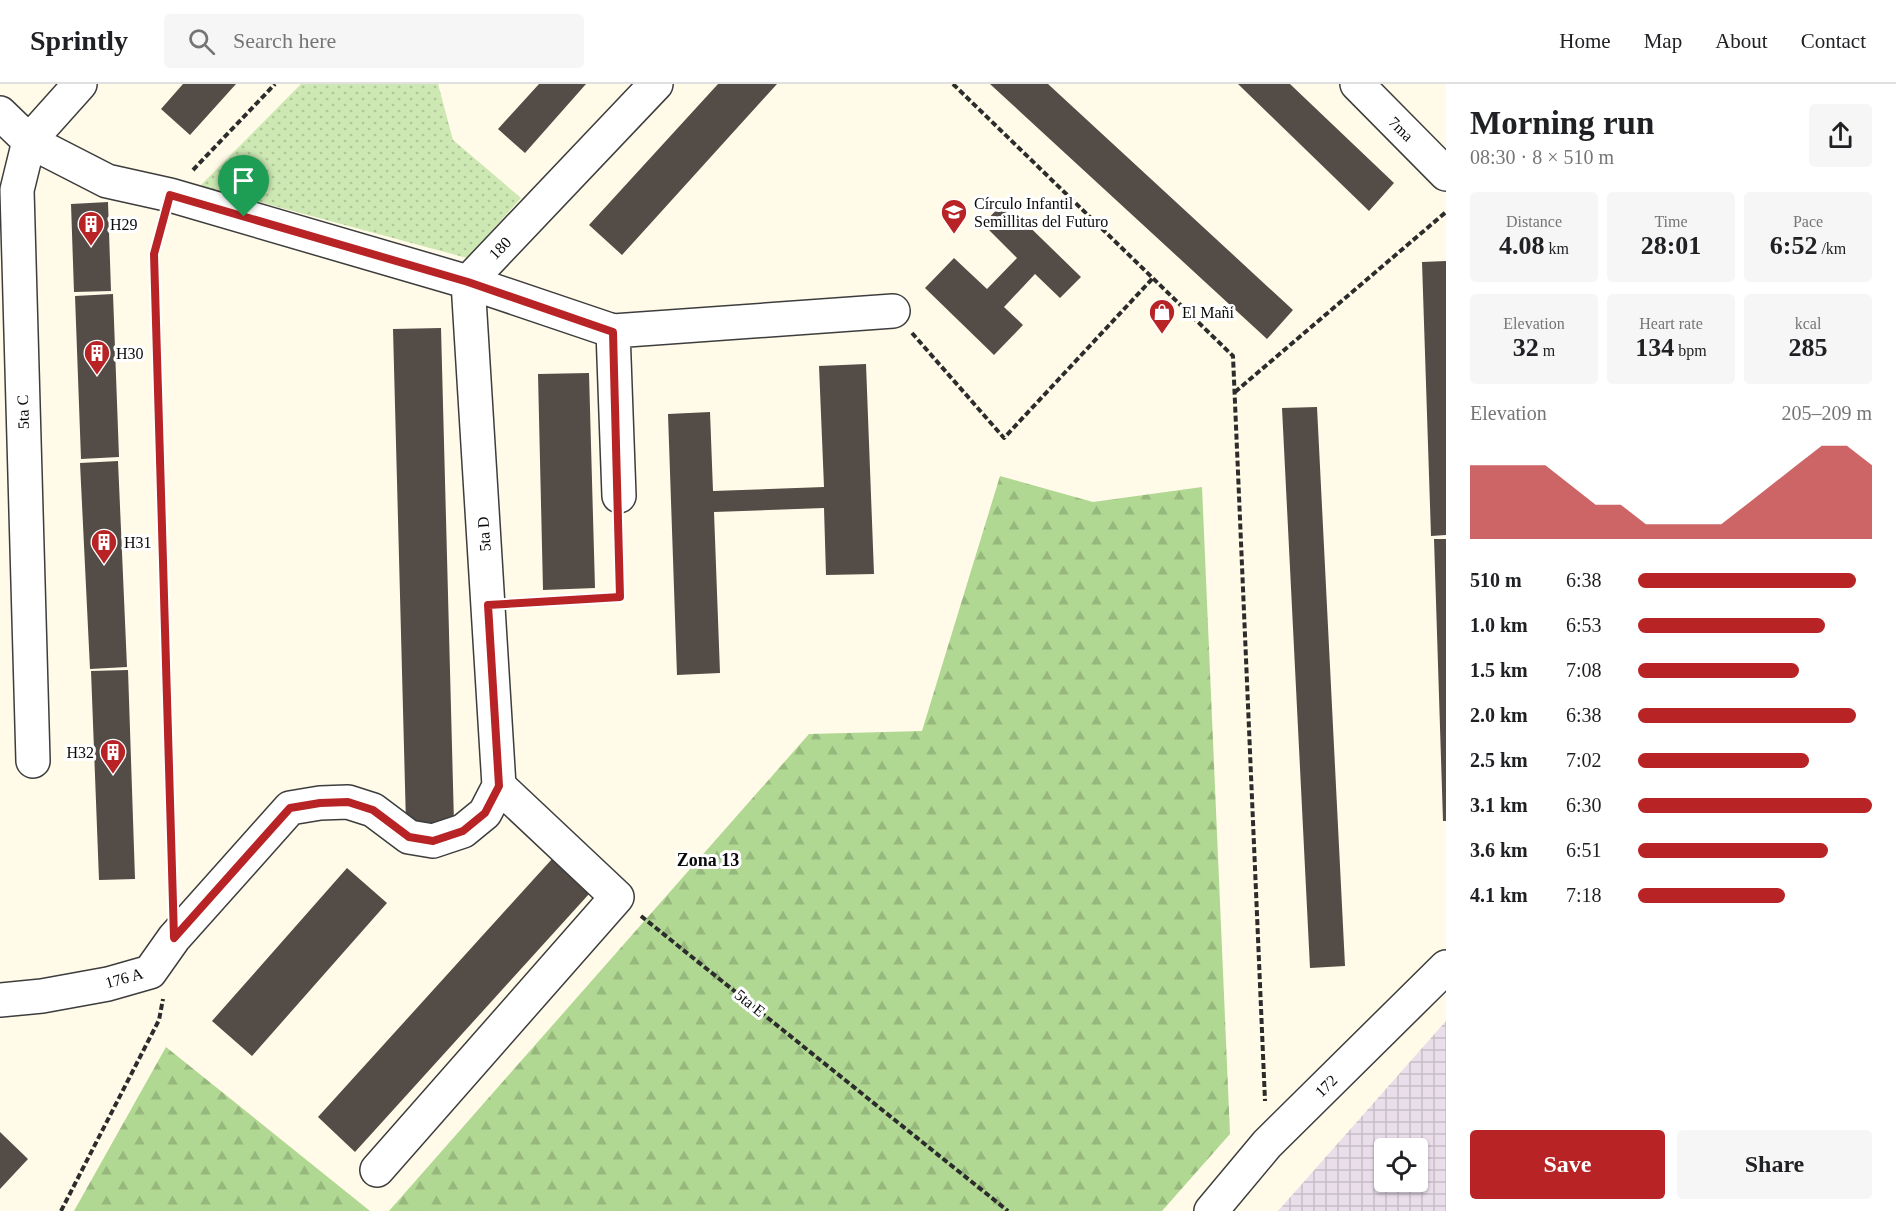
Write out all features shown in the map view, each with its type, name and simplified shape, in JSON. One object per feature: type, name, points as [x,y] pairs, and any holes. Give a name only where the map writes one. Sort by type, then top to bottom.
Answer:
[{"type":"street","name":"5ta C","points":[[33,761],[17,190],[29,141],[80,84]]},
{"type":"street","name":"180","points":[[468,282],[656,84]]},
{"type":"street","name":"7ma","points":[[1357,84],[1446,174]]},
{"type":"street","points":[[0,113],[29,141],[107,181],[170,195],[468,282],[613,332],[893,311]]},
{"type":"street","name":"5ta D","points":[[468,282],[499,786]]},
{"type":"street","points":[[613,332],[619,496]]},
{"type":"street","points":[[377,1170],[617,897],[499,786]]},
{"type":"street","name":"176 A","points":[[0,1000],[42,996],[108,984],[150,972],[174,938],[290,808],[320,803],[348,802],[373,810],[409,837],[433,841],[463,831],[485,813],[499,786]]},
{"type":"street","name":"172","points":[[1211,1211],[1267,1144],[1446,967]]},
{"type":"path","points":[[174,938],[154,254],[170,195],[276,84]]},
{"type":"path","points":[[953,84],[1233,356],[1267,1144]]},
{"type":"path","points":[[1234,392],[1446,212]]},
{"type":"path","points":[[893,311],[1004,438],[1153,278]]},
{"type":"path","points":[[488,605],[620,597],[619,496]]},
{"type":"path","name":"5ta E","points":[[617,897],[1008,1211]]},
{"type":"path","points":[[61,1211],[159,1020],[163,997]]},
{"type":"shaded area","points":[[1446,1021],[1446,1211],[1278,1211]]},
{"type":"green space","points":[[301,84],[438,84],[453,140],[521,198],[467,258],[200,186]]},
{"type":"green space","points":[[1000,476],[1093,502],[1202,487],[1230,1134],[1162,1211],[389,1211],[809,734],[922,731]]},
{"type":"green space","points":[[166,1047],[370,1211],[74,1211]]},
{"type":"building","points":[[183,84],[236,84],[190,135],[161,109]]},
{"type":"building","points":[[539,84],[586,84],[525,153],[498,129]]},
{"type":"building","points":[[718,84],[777,84],[622,255],[589,225]]},
{"type":"building","points":[[990,84],[1048,84],[1293,310],[1267,339]]},
{"type":"building","points":[[1238,84],[1290,84],[1394,183],[1369,211]]},
{"type":"building","name":"H29","points":[[108,202],[111,291],[74,292],[71,204]]},
{"type":"building","points":[[1004,202],[1081,277],[1060,298],[1035,274],[1004,307],[1023,325],[994,355],[925,288],[954,258],[987,289],[1017,258],[983,224]]},
{"type":"building","points":[[1446,261],[1446,535],[1431,536],[1422,262]]},
{"type":"building","name":"H30","points":[[113,294],[119,457],[81,459],[75,296]]},
{"type":"building","points":[[441,328],[454,823],[406,824],[393,329]]},
{"type":"building","points":[[866,364],[874,574],[826,575],[824,508],[714,512],[720,673],[677,675],[668,414],[710,412],[713,491],[824,487],[819,366]]},
{"type":"building","points":[[589,373],[595,588],[543,590],[538,374]]},
{"type":"building","points":[[1317,407],[1345,966],[1310,968],[1282,408]]},
{"type":"building","name":"H31","points":[[118,461],[127,667],[90,669],[80,463]]},
{"type":"building","points":[[1434,539],[1446,539],[1446,821],[1443,821]]},
{"type":"building","name":"H32","points":[[128,670],[135,879],[99,880],[91,671]]},
{"type":"building","points":[[552,859],[589,894],[355,1152],[318,1117]]},
{"type":"building","points":[[347,868],[387,903],[252,1056],[212,1021]]},
{"type":"building","points":[[0,1132],[28,1159],[0,1189]]},
{"type":"place","name":"Círculo Infantil Semillitas del Futuro","points":[[954,235]]},
{"type":"place","name":"H29","points":[[91,247]]},
{"type":"place","name":"El Mañi","points":[[1162,335]]},
{"type":"place","name":"H30","points":[[97,376]]},
{"type":"place","name":"H31","points":[[104,565]]},
{"type":"place","name":"H32","points":[[113,775]]},
{"type":"district","name":"Zona 13","points":[[708,860]]},
{"type":"route","points":[[170,195],[244,217],[468,282],[613,332],[620,597],[488,605],[499,786],[485,813],[463,831],[433,841],[409,837],[373,810],[348,802],[320,803],[290,808],[174,938],[154,254],[170,195]]}]
